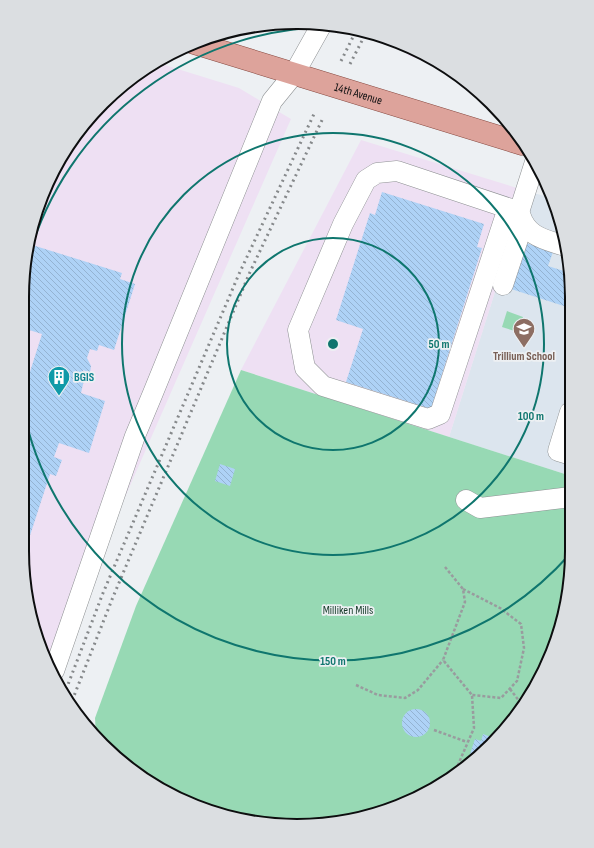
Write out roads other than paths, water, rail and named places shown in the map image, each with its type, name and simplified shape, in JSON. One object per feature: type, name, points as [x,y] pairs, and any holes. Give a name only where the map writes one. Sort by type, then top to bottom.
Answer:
[{"type":"main road","name":"14th Avenue","points":[[203,46],[516,142]]},
{"type":"lane","points":[[55,667],[135,436],[154,394],[272,101],[294,74],[319,30]]},
{"type":"lane","points":[[532,169],[517,215],[440,414],[428,419],[323,386],[305,368],[298,330],[343,224],[366,180],[377,173],[397,171],[517,215],[538,237],[560,244]]},
{"type":"lane","points":[[503,285],[517,215]]},
{"type":"lane","points":[[565,428],[558,451],[565,453]]},
{"type":"lane","points":[[466,500],[480,508],[565,498]]},
{"type":"railway","points":[[341,61],[354,35]]},
{"type":"railway","points":[[350,64],[364,37]]},
{"type":"railway","points":[[67,688],[103,593],[239,274],[314,114]]},
{"type":"railway","points":[[73,698],[113,597],[250,272],[323,118]]},
{"type":"place","name":"Trillium School","points":[[524,348]]},
{"type":"place","name":"BGIS","points":[[59,396]]},
{"type":"park label","name":"Milliken Mills","points":[[348,610]]}]
